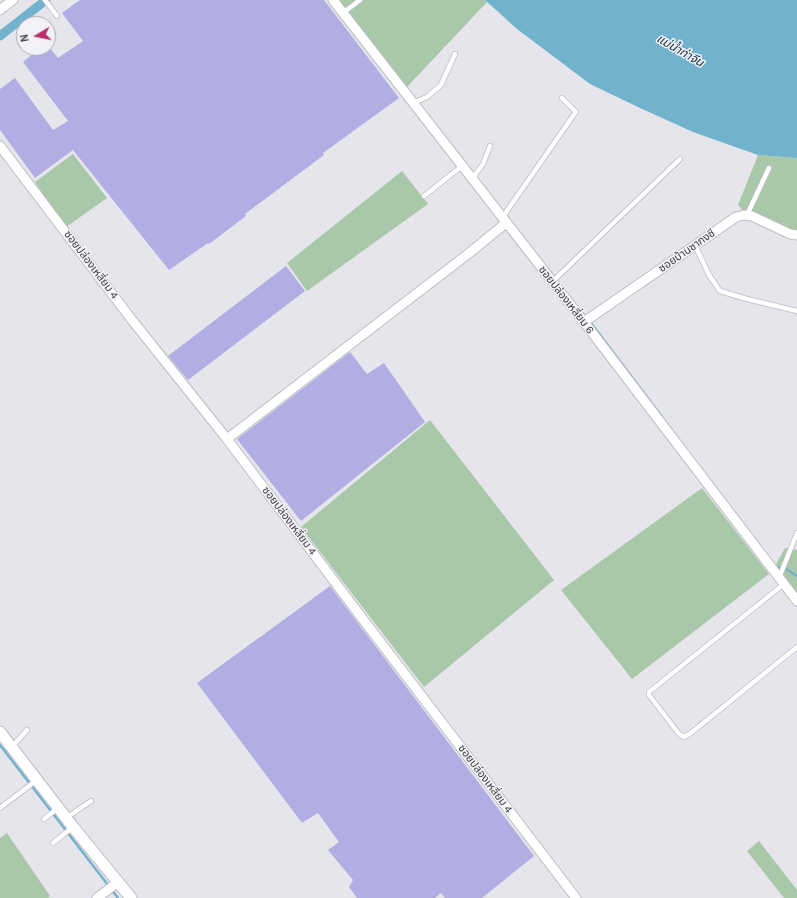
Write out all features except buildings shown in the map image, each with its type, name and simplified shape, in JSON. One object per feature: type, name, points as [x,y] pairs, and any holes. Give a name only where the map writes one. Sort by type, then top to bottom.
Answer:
[{"type":"street","points":[[0,10],[13,0]]},
{"type":"street","name":"ซอยปล่องเหลี่ยม 6","points":[[333,0],[584,322],[797,601]]},
{"type":"street","name":"ซอยปล่องเหลี่ยม 4","points":[[0,146],[132,320],[228,439],[362,618],[576,898]]},
{"type":"street","points":[[747,215],[790,234],[797,235]]},
{"type":"street","name":"ซอยบ้านซากงซี","points":[[584,322],[736,217],[747,215]]},
{"type":"street","points":[[228,439],[468,254],[504,220]]},
{"type":"street","points":[[0,733],[12,747],[33,783],[54,811],[66,818],[71,829],[113,886],[131,898]]},
{"type":"street","points":[[97,898],[113,886]]},
{"type":"lane","points":[[45,0],[57,16]]},
{"type":"lane","points":[[343,13],[360,0]]},
{"type":"lane","points":[[413,103],[427,97],[441,85],[456,54]]},
{"type":"lane","points":[[504,220],[576,114],[576,112],[562,98]]},
{"type":"lane","points":[[472,179],[483,164],[490,146]]},
{"type":"lane","points":[[552,282],[680,159]]},
{"type":"lane","points":[[424,196],[462,166]]},
{"type":"lane","points":[[747,215],[769,168]]},
{"type":"lane","points":[[695,245],[709,275],[720,291],[747,300],[797,311]]},
{"type":"lane","points":[[797,533],[782,581],[649,692],[649,695],[679,734],[684,737],[691,733],[797,647]]},
{"type":"lane","points":[[12,747],[27,730]]},
{"type":"lane","points":[[0,808],[33,783]]},
{"type":"lane","points":[[66,818],[91,801]]},
{"type":"lane","points":[[44,818],[54,811]]},
{"type":"lane","points":[[53,843],[71,829]]},
{"type":"green space","points":[[339,0],[485,0],[487,2],[407,87]]},
{"type":"green space","points":[[73,154],[107,198],[66,227],[35,182]]},
{"type":"green space","points":[[758,155],[797,158],[797,232],[743,211],[738,205]]},
{"type":"green space","points":[[402,171],[428,204],[307,291],[287,263]]},
{"type":"green space","points":[[430,420],[554,580],[424,687],[301,527]]},
{"type":"green space","points":[[702,488],[769,574],[632,679],[561,590]]},
{"type":"green space","points":[[785,548],[796,550],[797,548],[797,596],[782,577],[776,564]]},
{"type":"green space","points":[[7,833],[50,896],[48,898],[0,898],[0,838]]},
{"type":"green space","points":[[759,841],[797,890],[797,898],[784,898],[747,851]]},
{"type":"water","name":"แม่น้ำท่าจีน","points":[[485,0],[797,0],[797,158],[758,155],[693,132],[590,84],[517,29]]},
{"type":"waterway","points":[[0,36],[46,0]]},
{"type":"waterway","points":[[591,323],[662,417]]},
{"type":"waterway","points":[[776,567],[786,569],[797,576]]},
{"type":"waterway","points":[[0,745],[118,898]]}]
